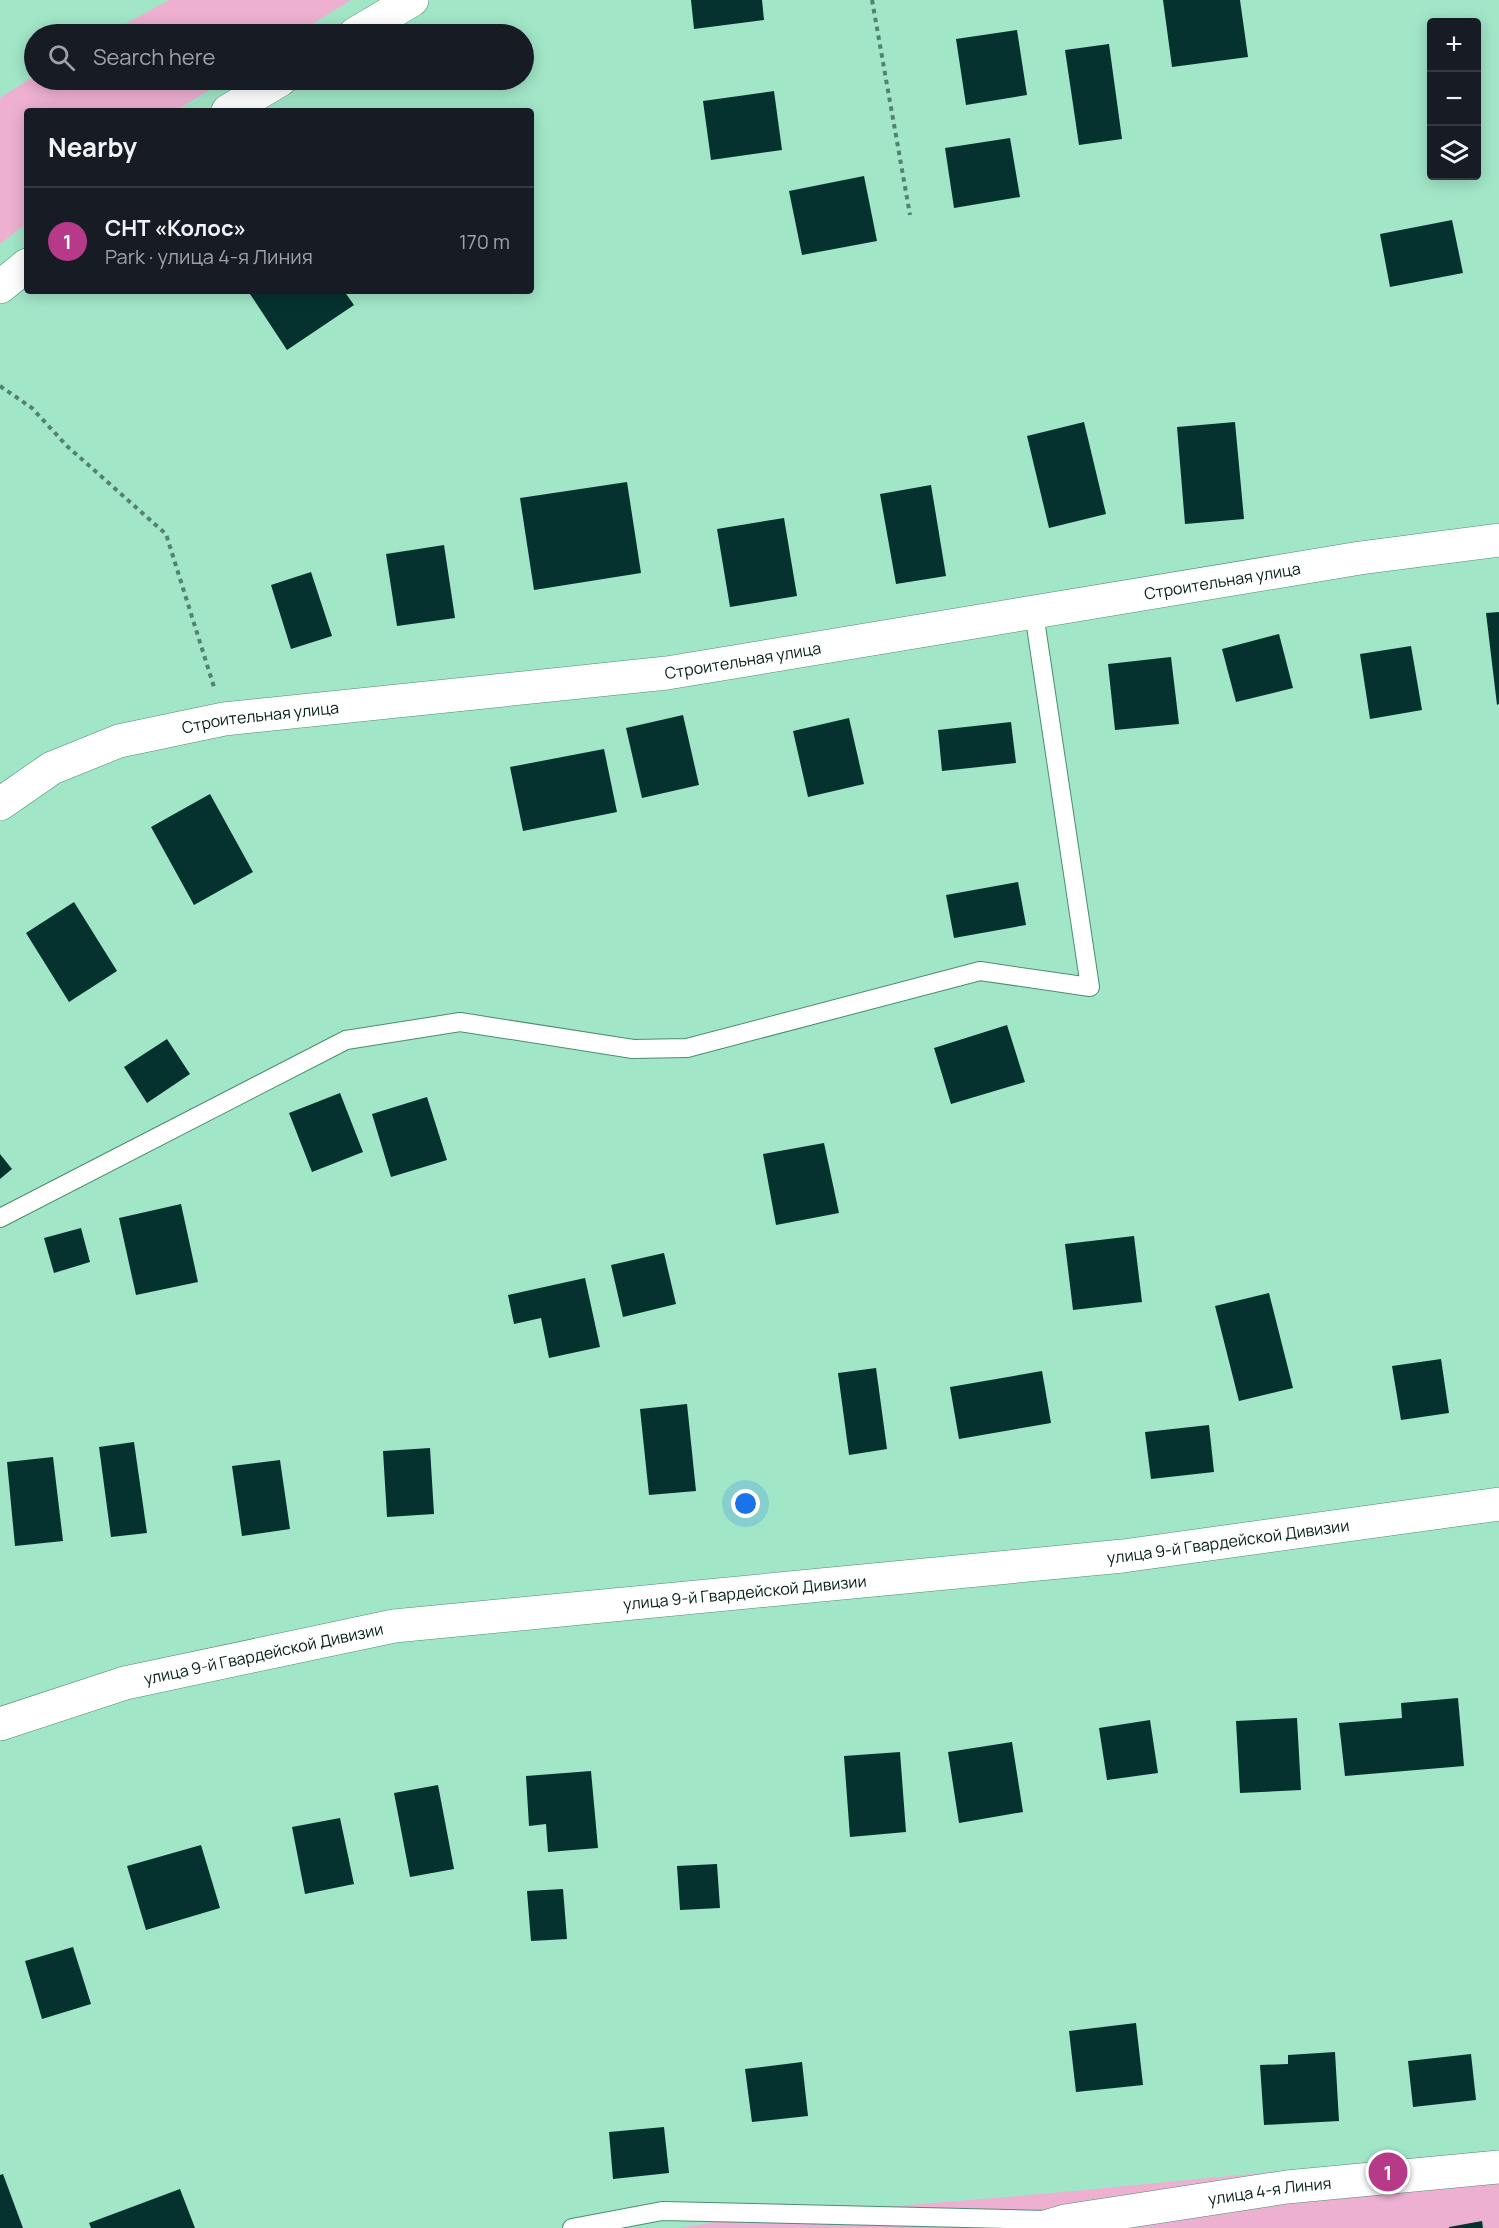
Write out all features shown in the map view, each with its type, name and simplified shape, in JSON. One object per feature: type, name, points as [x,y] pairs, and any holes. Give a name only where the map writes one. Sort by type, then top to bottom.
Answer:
[{"type":"street","points":[[372,24],[412,0]]},
{"type":"street","points":[[233,108],[263,90]]},
{"type":"street","points":[[0,287],[24,267]]},
{"type":"street","name":"Строительная улица","points":[[0,804],[52,768],[119,741],[224,719],[667,673],[1360,558],[1499,540]]},
{"type":"street","name":"улица 9-й Гвардейской Дивизии","points":[[0,1724],[125,1683],[394,1626],[1123,1556],[1499,1504]]},
{"type":"street","name":"улица 4-я Линия","points":[[1053,2224],[1287,2187],[1499,2167]]},
{"type":"lane","points":[[0,1218],[346,1040],[460,1022],[633,1049],[687,1048],[980,971],[1090,987],[1034,613]]},
{"type":"lane","points":[[572,2228],[662,2211],[1053,2224]]},
{"type":"path","points":[[872,0],[910,215]]},
{"type":"path","points":[[0,386],[32,408],[67,446],[166,534],[224,719]]},
{"type":"shaded area","points":[[169,0],[351,0],[312,24],[125,24]]},
{"type":"shaded area","points":[[24,82],[24,90],[209,90],[180,108],[24,108],[24,225],[0,244],[0,98]]},
{"type":"shaded area","points":[[1499,2150],[1499,2228],[678,2228],[729,2220],[1053,2193]]},
{"type":"building","points":[[691,0],[762,0],[764,20],[694,29]]},
{"type":"building","points":[[1163,0],[1240,0],[1248,57],[1172,67]]},
{"type":"building","points":[[1017,30],[1027,95],[966,105],[956,39]]},
{"type":"building","points":[[1109,44],[1122,139],[1079,145],[1065,50]]},
{"type":"building","points":[[774,91],[782,150],[711,160],[703,101]]},
{"type":"building","points":[[1010,138],[1020,197],[954,208],[945,148]]},
{"type":"building","points":[[864,176],[877,241],[802,255],[789,191]]},
{"type":"building","points":[[1452,220],[1463,273],[1390,287],[1380,234]]},
{"type":"building","points":[[250,294],[346,294],[354,305],[287,350]]},
{"type":"building","points":[[1084,422],[1106,514],[1049,528],[1027,436]]},
{"type":"building","points":[[1235,422],[1244,519],[1185,524],[1177,427]]},
{"type":"building","points":[[627,482],[641,573],[534,590],[520,498]]},
{"type":"building","points":[[931,485],[946,576],[896,584],[880,494]]},
{"type":"building","points":[[784,518],[797,596],[730,607],[717,529]]},
{"type":"building","points":[[444,545],[455,618],[397,626],[386,554]]},
{"type":"building","points":[[311,572],[332,636],[291,649],[271,585]]},
{"type":"building","points":[[1499,612],[1499,704],[1497,705],[1486,613]]},
{"type":"building","points":[[1279,634],[1293,688],[1236,702],[1222,649]]},
{"type":"building","points":[[1411,646],[1422,710],[1370,719],[1360,654]]},
{"type":"building","points":[[1171,657],[1179,724],[1115,730],[1108,664]]},
{"type":"building","points":[[683,715],[699,785],[642,798],[626,728]]},
{"type":"building","points":[[849,718],[864,784],[808,797],[793,731]]},
{"type":"building","points":[[1011,722],[1016,763],[942,771],[938,730]]},
{"type":"building","points":[[604,749],[617,812],[523,831],[510,767]]},
{"type":"building","points":[[210,794],[253,872],[194,905],[151,827]]},
{"type":"building","points":[[1018,882],[1026,925],[954,938],[946,895]]},
{"type":"building","points":[[74,902],[117,971],[69,1002],[26,933]]},
{"type":"building","points":[[1007,1025],[1025,1082],[951,1104],[934,1048]]},
{"type":"building","points":[[167,1039],[190,1074],[147,1103],[124,1067]]},
{"type":"building","points":[[340,1093],[363,1152],[312,1172],[289,1113]]},
{"type":"building","points":[[427,1097],[447,1160],[391,1177],[372,1114]]},
{"type":"building","points":[[824,1143],[839,1213],[776,1225],[763,1154]]},
{"type":"building","points":[[0,1154],[12,1169],[0,1179]]},
{"type":"building","points":[[181,1204],[198,1282],[136,1295],[119,1218]]},
{"type":"building","points":[[81,1228],[90,1262],[54,1273],[44,1238]]},
{"type":"building","points":[[1134,1236],[1142,1302],[1073,1310],[1065,1244]]},
{"type":"building","points":[[664,1253],[676,1304],[623,1317],[611,1265]]},
{"type":"building","points":[[585,1278],[600,1347],[549,1358],[541,1318],[514,1324],[508,1295]]},
{"type":"building","points":[[1269,1293],[1293,1388],[1239,1401],[1215,1306]]},
{"type":"building","points":[[1441,1359],[1449,1413],[1401,1420],[1392,1366]]},
{"type":"building","points":[[876,1368],[887,1449],[849,1455],[838,1373]]},
{"type":"building","points":[[1042,1371],[1051,1423],[959,1439],[950,1387]]},
{"type":"building","points":[[687,1404],[696,1491],[649,1495],[640,1409]]},
{"type":"building","points":[[1209,1425],[1214,1472],[1151,1479],[1145,1432]]},
{"type":"building","points":[[134,1442],[147,1533],[111,1537],[99,1447]]},
{"type":"building","points":[[430,1448],[434,1514],[387,1517],[383,1451]]},
{"type":"building","points":[[53,1457],[63,1541],[15,1546],[7,1462]]},
{"type":"building","points":[[280,1460],[290,1529],[242,1536],[232,1466]]},
{"type":"building","points":[[1458,1698],[1464,1766],[1345,1776],[1339,1723],[1402,1718],[1401,1703]]},
{"type":"building","points":[[1297,1718],[1301,1790],[1240,1793],[1236,1721]]},
{"type":"building","points":[[1150,1720],[1158,1773],[1107,1780],[1099,1728]]},
{"type":"building","points":[[1012,1742],[1023,1812],[959,1823],[948,1752]]},
{"type":"building","points":[[900,1752],[906,1832],[850,1837],[844,1756]]},
{"type":"building","points":[[591,1771],[598,1848],[548,1852],[546,1824],[529,1826],[526,1776]]},
{"type":"building","points":[[438,1785],[454,1869],[410,1877],[394,1793]]},
{"type":"building","points":[[340,1818],[354,1884],[305,1894],[292,1827]]},
{"type":"building","points":[[201,1845],[220,1908],[146,1930],[127,1866]]},
{"type":"building","points":[[717,1864],[720,1908],[680,1910],[677,1866]]},
{"type":"building","points":[[563,1889],[567,1939],[531,1941],[527,1891]]},
{"type":"building","points":[[73,1947],[91,2004],[42,2019],[25,1961]]},
{"type":"building","points":[[1136,2023],[1143,2085],[1076,2092],[1069,2031]]},
{"type":"building","points":[[1335,2052],[1339,2121],[1264,2125],[1260,2065],[1288,2064],[1288,2055]]},
{"type":"building","points":[[1471,2054],[1476,2100],[1413,2107],[1408,2061]]},
{"type":"building","points":[[802,2062],[808,2116],[752,2122],[745,2069]]},
{"type":"building","points":[[664,2127],[669,2173],[613,2179],[609,2132]]},
{"type":"building","points":[[3,2174],[23,2228],[0,2228],[0,2175]]},
{"type":"building","points":[[180,2189],[195,2228],[91,2228],[89,2223]]},
{"type":"building","points":[[1482,2221],[1483,2228],[1449,2228],[1449,2227]]},
{"type":"place","name":"СНТ «Колос»","points":[[1388,2172]]}]
